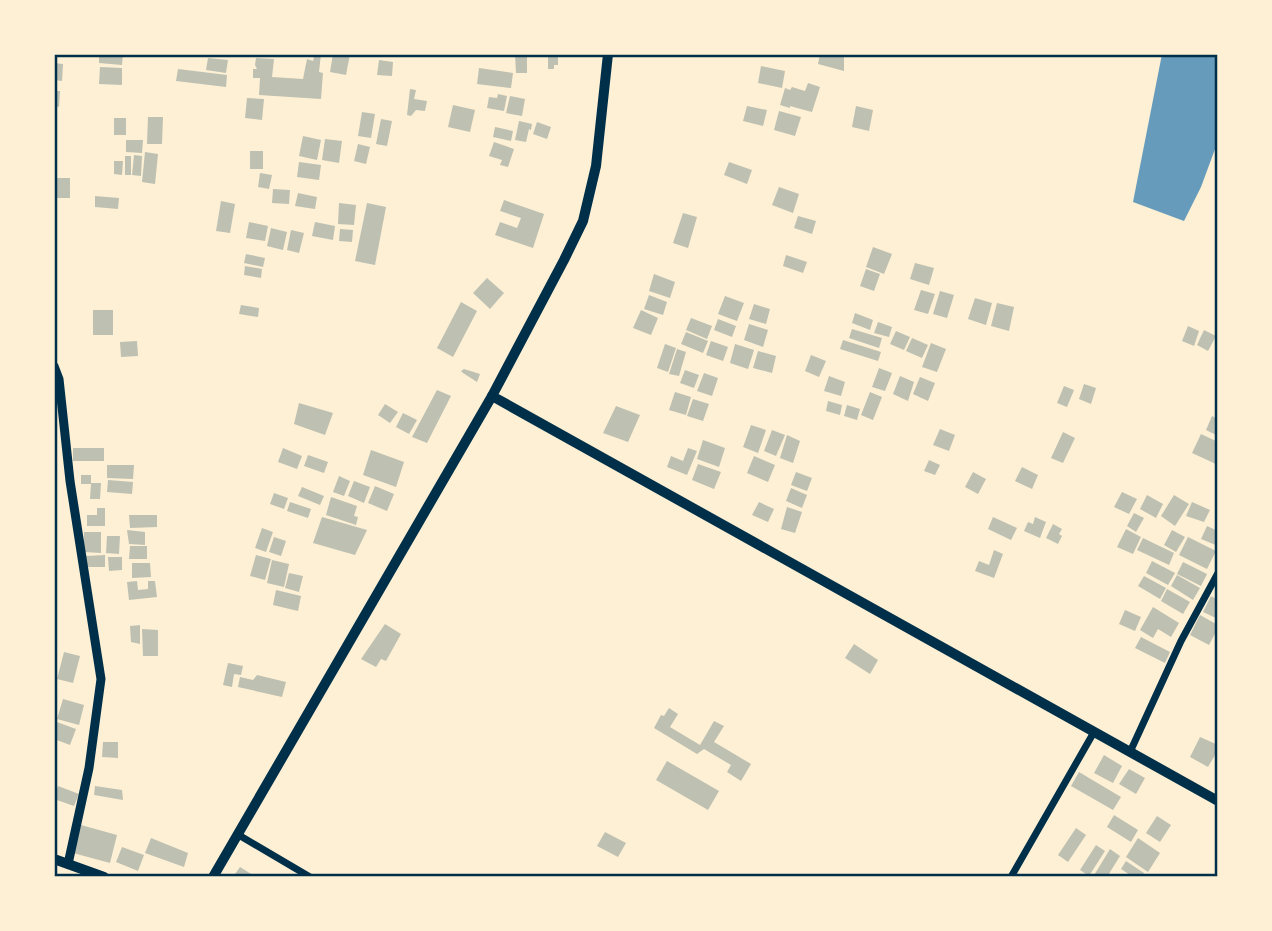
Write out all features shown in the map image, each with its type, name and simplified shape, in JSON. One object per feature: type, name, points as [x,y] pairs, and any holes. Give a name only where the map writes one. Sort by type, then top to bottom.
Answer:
[{"type":"highway","points":[[608,54],[596,166],[583,221],[492,396],[1218,801]]},
{"type":"main road","points":[[213,877],[492,396]]},
{"type":"main road","points":[[54,859],[104,877]]},
{"type":"street","points":[[54,366],[60,379],[70,481],[101,679],[89,768],[68,864]]},
{"type":"street","points":[[1130,752],[1181,641],[1218,573]]},
{"type":"street","points":[[1011,877],[1094,732]]},
{"type":"street","points":[[237,834],[310,877]]},
{"type":"water","points":[[1162,54],[1218,54],[1218,141],[1201,187],[1184,221],[1133,202]]},
{"type":"building","points":[[99,54],[123,54],[122,65],[99,63]]},
{"type":"building","points":[[307,54],[321,54],[321,99],[259,95],[260,78],[253,78],[253,69],[257,69],[256,58],[274,59],[272,77],[303,79],[307,59],[313,61],[314,57]]},
{"type":"building","points":[[333,54],[350,54],[346,75],[330,72]]},
{"type":"building","points":[[515,54],[527,54],[527,73],[516,73]]},
{"type":"building","points":[[548,54],[558,54],[558,65],[554,65],[554,69],[548,69]]},
{"type":"building","points":[[820,54],[844,54],[844,71],[818,64]]},
{"type":"building","points":[[208,58],[228,60],[226,73],[206,70]]},
{"type":"building","points":[[379,60],[393,62],[392,76],[377,75]]},
{"type":"building","points":[[54,63],[63,64],[62,81],[54,80]]},
{"type":"building","points":[[761,66],[785,71],[782,88],[758,83]]},
{"type":"building","points":[[100,67],[122,68],[122,85],[99,84]]},
{"type":"building","points":[[479,68],[513,73],[511,88],[477,84]]},
{"type":"building","points":[[178,69],[227,75],[226,87],[176,81]]},
{"type":"building","points":[[808,83],[820,87],[812,112],[780,105],[785,88],[805,91]]},
{"type":"building","points":[[410,89],[416,90],[414,99],[427,101],[425,111],[416,110],[411,116],[407,115]]},
{"type":"building","points":[[54,91],[60,91],[59,107],[54,106]]},
{"type":"building","points":[[498,94],[507,96],[504,111],[487,108],[489,97],[497,98]]},
{"type":"building","points":[[510,96],[525,99],[522,116],[506,113]]},
{"type":"building","points":[[247,98],[264,99],[262,120],[245,118]]},
{"type":"building","points":[[453,105],[475,110],[470,132],[448,127]]},
{"type":"building","points":[[747,106],[767,110],[763,126],[743,121]]},
{"type":"building","points":[[856,106],[873,110],[869,131],[852,127]]},
{"type":"building","points":[[779,111],[801,117],[795,136],[774,130]]},
{"type":"building","points":[[362,112],[375,114],[371,138],[358,136]]},
{"type":"building","points":[[148,117],[163,117],[162,144],[147,144]]},
{"type":"building","points":[[114,118],[126,118],[126,135],[114,135]]},
{"type":"building","points":[[381,119],[392,121],[387,146],[376,144]]},
{"type":"building","points":[[519,121],[532,124],[526,142],[515,140]]},
{"type":"building","points":[[537,122],[551,127],[547,139],[533,134]]},
{"type":"building","points":[[495,127],[513,131],[511,141],[493,137]]},
{"type":"building","points":[[303,136],[321,140],[317,160],[299,156]]},
{"type":"building","points":[[325,139],[342,141],[339,163],[322,160]]},
{"type":"building","points":[[126,140],[143,140],[142,153],[126,152]]},
{"type":"building","points":[[494,142],[514,149],[508,167],[500,165],[502,160],[489,156]]},
{"type":"building","points":[[358,144],[370,147],[366,164],[354,161]]},
{"type":"building","points":[[250,151],[263,151],[263,169],[250,169]]},
{"type":"building","points":[[145,152],[158,154],[155,184],[142,182]]},
{"type":"building","points":[[134,155],[142,156],[141,176],[132,175]]},
{"type":"building","points":[[125,156],[131,156],[131,175],[125,175]]},
{"type":"building","points":[[114,161],[123,161],[122,175],[114,174]]},
{"type":"building","points":[[299,162],[321,165],[319,180],[297,177]]},
{"type":"building","points":[[729,162],[752,170],[747,184],[724,175]]},
{"type":"building","points":[[260,173],[272,175],[269,189],[258,187]]},
{"type":"building","points":[[54,178],[70,178],[70,198],[54,198]]},
{"type":"building","points":[[779,187],[799,194],[793,213],[772,205]]},
{"type":"building","points":[[273,189],[290,190],[289,204],[272,203]]},
{"type":"building","points":[[298,193],[317,197],[315,209],[295,206]]},
{"type":"building","points":[[95,196],[119,198],[118,209],[95,207]]},
{"type":"building","points":[[504,200],[544,214],[533,248],[495,235],[500,222],[517,228],[521,218],[500,211]]},
{"type":"building","points":[[221,201],[235,204],[230,233],[216,231]]},
{"type":"building","points":[[339,203],[356,205],[354,225],[338,224]]},
{"type":"building","points":[[367,203],[386,207],[375,265],[355,261]]},
{"type":"building","points":[[683,213],[697,217],[688,248],[673,243]]},
{"type":"building","points":[[798,216],[816,221],[812,234],[794,228]]},
{"type":"building","points":[[249,222],[268,226],[265,241],[246,238]]},
{"type":"building","points":[[315,222],[335,226],[333,240],[312,236]]},
{"type":"building","points":[[271,228],[287,232],[283,250],[267,246]]},
{"type":"building","points":[[340,229],[353,230],[352,242],[339,241]]},
{"type":"building","points":[[291,230],[304,233],[299,253],[287,250]]},
{"type":"building","points":[[873,247],[892,254],[884,274],[866,267]]},
{"type":"building","points":[[246,254],[265,258],[263,267],[244,263]]},
{"type":"building","points":[[786,255],[807,262],[803,273],[783,266]]},
{"type":"building","points":[[915,263],[934,268],[929,285],[910,279]]},
{"type":"building","points":[[245,266],[262,269],[261,278],[244,275]]},
{"type":"building","points":[[866,269],[880,274],[874,291],[860,286]]},
{"type":"building","points":[[654,274],[675,282],[670,298],[649,291]]},
{"type":"building","points":[[487,278],[504,293],[490,309],[473,293]]},
{"type":"building","points":[[921,290],[935,294],[928,314],[914,310]]},
{"type":"building","points":[[940,291],[954,295],[947,318],[933,314]]},
{"type":"building","points":[[649,295],[667,302],[663,315],[644,309]]},
{"type":"building","points":[[725,296],[744,303],[737,321],[718,314]]},
{"type":"building","points":[[975,298],[992,303],[986,325],[968,319]]},
{"type":"building","points":[[461,302],[477,311],[453,357],[437,348]]},
{"type":"building","points":[[997,303],[1014,307],[1009,331],[991,326]]},
{"type":"building","points":[[754,304],[770,309],[766,324],[749,319]]},
{"type":"building","points":[[241,305],[259,308],[258,317],[239,314]]},
{"type":"building","points":[[93,310],[113,310],[113,335],[93,335]]},
{"type":"building","points":[[641,310],[658,318],[651,335],[633,328]]},
{"type":"building","points":[[855,313],[873,320],[870,330],[852,323]]},
{"type":"building","points":[[691,318],[712,326],[707,339],[686,330]]},
{"type":"building","points":[[718,319],[736,326],[732,337],[714,330]]},
{"type":"building","points":[[878,322],[892,327],[889,337],[874,333]]},
{"type":"building","points":[[749,324],[768,330],[763,347],[744,340]]},
{"type":"building","points":[[1188,326],[1199,331],[1194,346],[1182,341]]},
{"type":"building","points":[[852,329],[882,338],[879,348],[849,338]]},
{"type":"building","points":[[1204,330],[1216,336],[1208,351],[1197,345]]},
{"type":"building","points":[[896,331],[910,337],[904,350],[890,344]]},
{"type":"building","points":[[686,332],[708,341],[703,353],[681,344]]},
{"type":"building","points":[[912,338],[928,345],[922,358],[906,351]]},
{"type":"building","points":[[843,340],[881,352],[878,361],[840,349]]},
{"type":"building","points":[[137,341],[138,356],[121,357],[120,342]]},
{"type":"building","points":[[711,341],[728,347],[723,361],[706,355]]},
{"type":"building","points":[[931,343],[946,349],[937,372],[922,367]]},
{"type":"building","points":[[665,344],[676,348],[668,372],[657,368]]},
{"type":"building","points":[[735,344],[754,350],[748,369],[730,363]]},
{"type":"building","points":[[677,349],[686,352],[679,376],[669,374]]},
{"type":"building","points":[[758,351],[776,356],[772,373],[753,368]]},
{"type":"building","points":[[811,355],[826,361],[819,377],[805,371]]},
{"type":"building","points":[[879,368],[892,373],[885,391],[872,387]]},
{"type":"building","points":[[464,369],[480,374],[477,382],[461,371]]},
{"type":"building","points":[[685,370],[699,375],[694,388],[680,383]]},
{"type":"building","points":[[704,373],[718,378],[712,396],[697,391]]},
{"type":"building","points":[[829,376],[845,382],[841,396],[824,391]]},
{"type":"building","points":[[900,376],[914,382],[908,401],[893,394]]},
{"type":"building","points":[[920,377],[935,383],[928,401],[913,394]]},
{"type":"building","points":[[1084,384],[1096,388],[1091,404],[1079,399]]},
{"type":"building","points":[[1064,386],[1074,390],[1067,407],[1057,403]]},
{"type":"building","points":[[437,390],[451,396],[427,443],[412,437]]},
{"type":"building","points":[[675,392],[691,397],[686,415],[669,410]]},
{"type":"building","points":[[870,392],[882,397],[873,420],[861,415]]},
{"type":"building","points":[[693,399],[709,404],[703,421],[687,416]]},
{"type":"building","points":[[828,401],[842,405],[840,415],[826,411]]},
{"type":"building","points":[[299,403],[333,413],[325,435],[294,424]]},
{"type":"building","points":[[385,404],[398,412],[390,423],[378,415]]},
{"type":"building","points":[[847,405],[860,409],[857,420],[844,416]]},
{"type":"building","points":[[616,406],[640,415],[628,442],[603,433]]},
{"type":"building","points":[[403,413],[417,420],[409,434],[396,427]]},
{"type":"building","points":[[1212,416],[1218,419],[1218,436],[1206,430]]},
{"type":"building","points":[[751,425],[766,430],[758,453],[743,447]]},
{"type":"building","points":[[940,429],[955,435],[949,451],[933,445]]},
{"type":"building","points":[[772,430],[785,435],[776,456],[764,451]]},
{"type":"building","points":[[1063,432],[1075,438],[1063,463],[1051,458]]},
{"type":"building","points":[[1201,434],[1218,442],[1218,465],[1192,453]]},
{"type":"building","points":[[787,435],[800,441],[793,463],[780,458]]},
{"type":"building","points":[[703,440],[725,448],[719,467],[697,459]]},
{"type":"building","points":[[73,448],[104,448],[104,461],[73,461]]},
{"type":"building","points":[[283,448],[302,456],[297,469],[278,462]]},
{"type":"building","points":[[688,448],[697,451],[687,475],[667,467],[671,456],[683,461]]},
{"type":"building","points":[[371,450],[404,462],[396,487],[363,475]]},
{"type":"building","points":[[308,455],[328,462],[324,473],[304,466]]},
{"type":"building","points":[[754,456],[775,465],[768,482],[747,473]]},
{"type":"building","points":[[929,460],[940,465],[935,475],[924,471]]},
{"type":"building","points":[[698,464],[721,472],[714,489],[692,480]]},
{"type":"building","points":[[107,465],[134,465],[133,479],[107,478]]},
{"type":"building","points":[[1022,467],[1038,475],[1032,489],[1015,481]]},
{"type":"building","points":[[796,472],[812,478],[807,491],[791,485]]},
{"type":"building","points":[[973,472],[986,479],[978,494],[965,487]]},
{"type":"building","points":[[81,475],[91,475],[91,483],[101,483],[100,499],[90,499],[91,484],[81,484]]},
{"type":"building","points":[[339,476],[350,481],[344,496],[333,492]]},
{"type":"building","points":[[108,480],[133,482],[132,494],[107,492]]},
{"type":"building","points":[[354,481],[370,487],[364,503],[348,496]]},
{"type":"building","points":[[375,486],[394,494],[387,511],[368,503]]},
{"type":"building","points":[[302,487],[324,496],[320,505],[298,496]]},
{"type":"building","points":[[791,488],[807,495],[802,508],[786,501]]},
{"type":"building","points":[[1122,492],[1137,499],[1129,514],[1114,507]]},
{"type":"building","points":[[274,493],[288,498],[284,509],[270,504]]},
{"type":"building","points":[[1147,495],[1163,504],[1156,518],[1140,509]]},
{"type":"building","points":[[1174,495],[1189,504],[1175,526],[1161,516]]},
{"type":"building","points":[[331,497],[357,506],[354,516],[358,517],[356,525],[326,515]]},
{"type":"building","points":[[290,502],[311,509],[308,518],[287,511]]},
{"type":"building","points":[[759,502],[774,509],[768,522],[752,515]]},
{"type":"building","points":[[1192,502],[1210,510],[1204,522],[1186,516]]},
{"type":"building","points":[[787,507],[802,512],[795,533],[781,529]]},
{"type":"building","points":[[97,508],[105,508],[105,526],[87,526],[87,515],[97,515]]},
{"type":"building","points":[[1134,513],[1144,518],[1136,532],[1127,526]]},
{"type":"building","points":[[129,515],[157,515],[157,527],[130,528]]},
{"type":"building","points":[[322,517],[367,530],[355,555],[313,543]]},
{"type":"building","points":[[993,517],[1017,528],[1011,540],[988,529]]},
{"type":"building","points":[[1035,517],[1046,522],[1040,538],[1024,531],[1028,522],[1033,524]]},
{"type":"building","points":[[1053,524],[1062,529],[1058,544],[1046,538]]},
{"type":"building","points":[[1207,526],[1218,531],[1218,546],[1201,539]]},
{"type":"building","points":[[262,528],[273,532],[266,552],[255,548]]},
{"type":"building","points":[[1126,529],[1141,537],[1133,554],[1117,547]]},
{"type":"building","points":[[127,530],[145,532],[145,545],[129,544]]},
{"type":"building","points":[[1172,530],[1185,537],[1176,552],[1164,545]]},
{"type":"building","points":[[84,532],[101,532],[101,553],[84,552]]},
{"type":"building","points":[[107,536],[120,536],[119,554],[106,553]]},
{"type":"building","points":[[274,537],[286,541],[281,556],[269,552]]},
{"type":"building","points":[[1188,537],[1216,551],[1207,569],[1179,555]]},
{"type":"building","points":[[1143,538],[1174,553],[1169,565],[1137,550]]},
{"type":"building","points":[[130,546],[147,546],[147,559],[129,559]]},
{"type":"building","points":[[994,550],[1003,554],[994,578],[975,571],[979,561],[989,565]]},
{"type":"building","points":[[105,555],[105,567],[86,567],[86,556]]},
{"type":"building","points":[[256,555],[271,559],[265,580],[250,576]]},
{"type":"building","points":[[108,557],[122,557],[122,570],[109,571]]},
{"type":"building","points":[[272,560],[289,564],[284,587],[267,583]]},
{"type":"building","points":[[1152,561],[1175,573],[1168,585],[1146,573]]},
{"type":"building","points":[[1183,562],[1207,574],[1201,586],[1177,574]]},
{"type":"building","points":[[132,563],[150,563],[151,577],[132,578]]},
{"type":"building","points":[[289,573],[303,576],[299,592],[285,588]]},
{"type":"building","points":[[1177,575],[1200,588],[1193,600],[1171,586]]},
{"type":"building","points":[[1144,576],[1166,588],[1160,599],[1138,586]]},
{"type":"building","points":[[137,581],[138,590],[148,589],[148,581],[155,581],[157,597],[129,600],[127,582]]},
{"type":"building","points":[[1167,589],[1190,602],[1183,614],[1161,601]]},
{"type":"building","points":[[276,590],[301,596],[298,611],[273,605]]},
{"type":"building","points":[[1211,596],[1218,600],[1218,619],[1203,612]]},
{"type":"building","points":[[1153,607],[1179,623],[1171,637],[1158,629],[1153,638],[1140,630]]},
{"type":"building","points":[[1125,610],[1141,617],[1135,631],[1119,624]]},
{"type":"building","points":[[1200,615],[1218,625],[1209,645],[1190,635]]},
{"type":"building","points":[[385,624],[401,634],[386,661],[381,659],[376,667],[361,659]]},
{"type":"building","points":[[140,625],[140,644],[131,642],[130,626]]},
{"type":"building","points":[[142,629],[158,630],[158,656],[143,656]]},
{"type":"building","points":[[1141,637],[1170,652],[1165,663],[1135,648]]},
{"type":"building","points":[[854,644],[878,660],[870,674],[845,658]]},
{"type":"building","points":[[64,652],[80,656],[73,683],[57,679]]},
{"type":"building","points":[[228,663],[243,666],[241,675],[234,674],[232,687],[223,685]]},
{"type":"building","points":[[257,675],[286,682],[282,697],[238,687],[240,677],[253,680]]},
{"type":"building","points":[[63,699],[84,705],[79,725],[57,719]]},
{"type":"building","points":[[669,708],[678,714],[670,727],[700,745],[714,721],[724,726],[714,742],[751,764],[741,781],[727,772],[731,765],[704,749],[697,754],[654,728],[661,715],[664,716]]},
{"type":"building","points":[[54,721],[76,729],[70,745],[54,739]]},
{"type":"building","points":[[1200,737],[1218,745],[1208,767],[1190,757]]},
{"type":"building","points":[[103,742],[118,742],[118,758],[102,757]]},
{"type":"building","points":[[1104,755],[1122,766],[1113,783],[1094,773]]},
{"type":"building","points":[[667,761],[719,791],[708,810],[656,780]]},
{"type":"building","points":[[1129,769],[1145,778],[1136,794],[1119,784]]},
{"type":"building","points":[[1079,772],[1121,797],[1113,810],[1071,786]]},
{"type":"building","points":[[58,786],[79,794],[74,806],[54,799]]},
{"type":"building","points":[[95,786],[122,790],[123,800],[94,795]]},
{"type":"building","points":[[1114,815],[1138,830],[1131,842],[1107,827]]},
{"type":"building","points":[[1157,816],[1171,825],[1160,842],[1146,833]]},
{"type":"building","points":[[81,825],[117,835],[110,863],[73,853]]},
{"type":"building","points":[[1076,828],[1086,835],[1068,862],[1058,855]]},
{"type":"building","points":[[605,832],[626,843],[618,857],[597,846]]},
{"type":"building","points":[[151,838],[188,853],[184,867],[145,853]]},
{"type":"building","points":[[1138,838],[1160,853],[1148,872],[1126,857]]},
{"type":"building","points":[[1096,845],[1105,851],[1089,876],[1080,870]]},
{"type":"building","points":[[122,847],[144,855],[138,871],[116,862]]},
{"type":"building","points":[[1110,849],[1120,856],[1107,877],[1093,877]]},
{"type":"building","points":[[1126,861],[1144,873],[1142,877],[1133,877],[1121,869]]},
{"type":"building","points":[[240,867],[256,877],[233,877]]}]
